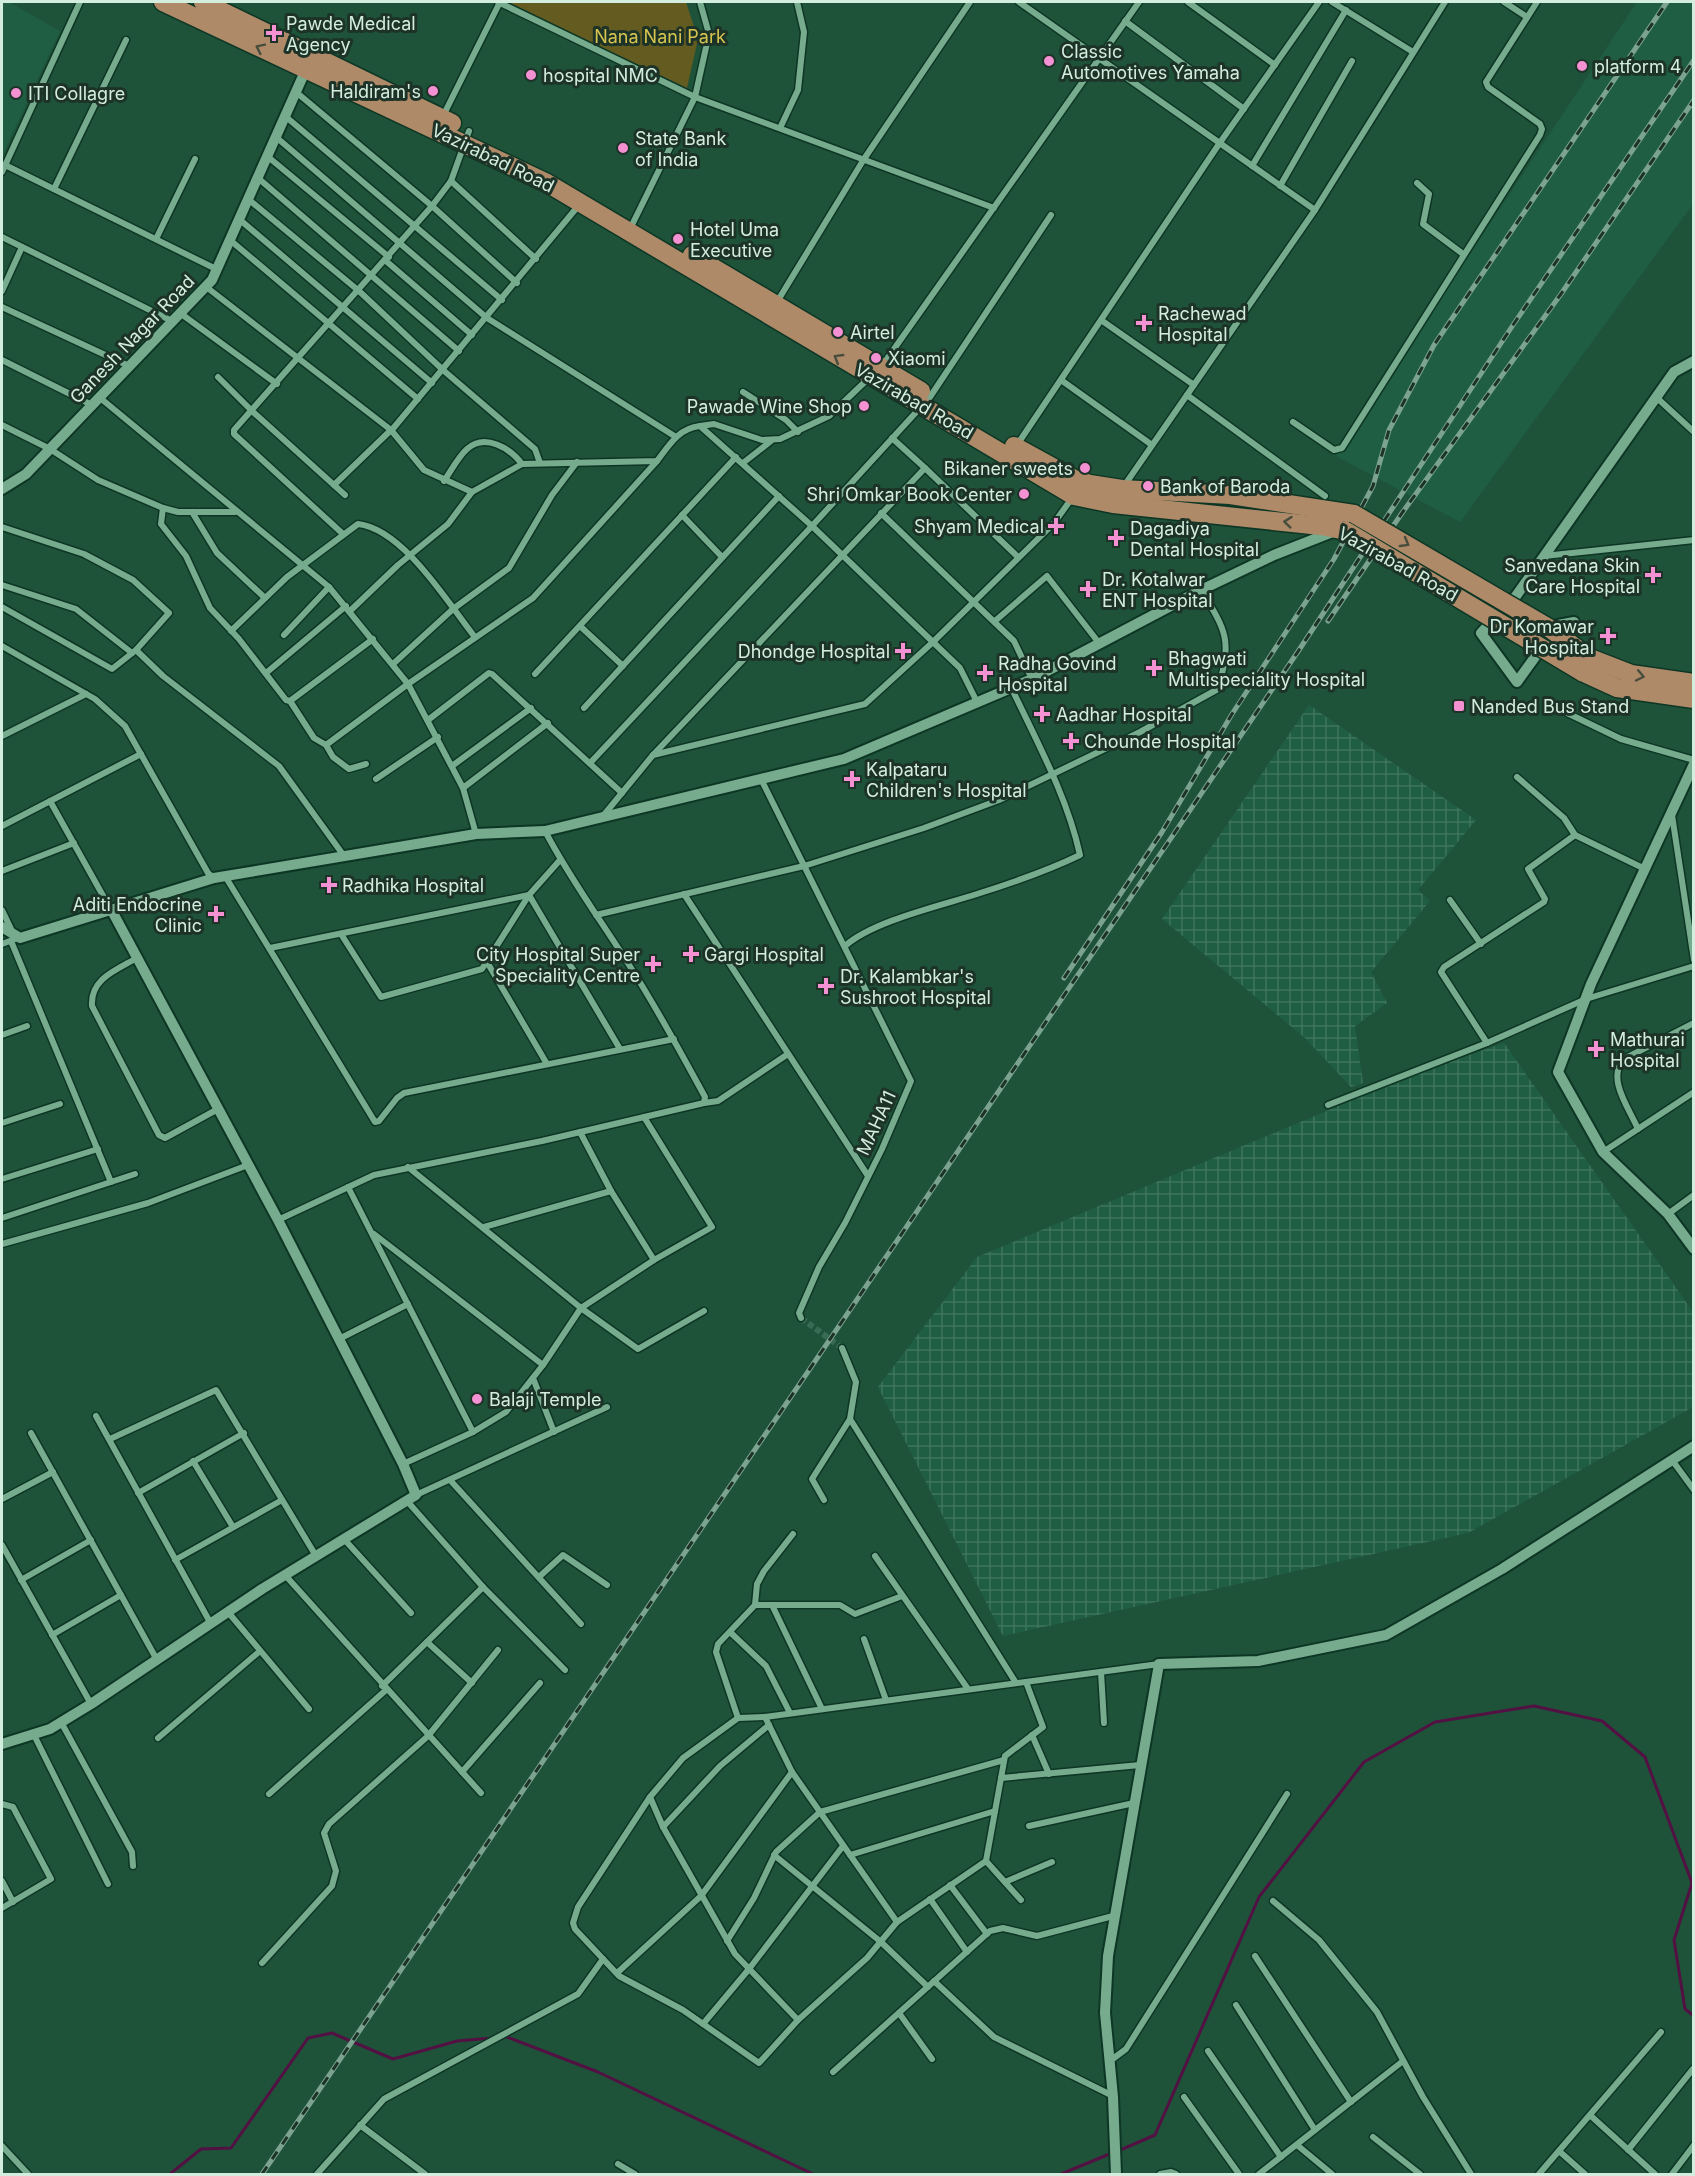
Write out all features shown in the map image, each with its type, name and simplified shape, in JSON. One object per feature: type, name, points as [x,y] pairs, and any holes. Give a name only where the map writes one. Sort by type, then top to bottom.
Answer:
[{"type":"main road","name":"Vazirabad Road","points":[[163,2],[442,118],[467,136],[581,202],[632,226],[875,372],[1078,489],[1342,530],[1586,665],[1617,688],[1694,699]]},
{"type":"main road","name":"Vazirabad Road","points":[[203,2],[309,63],[467,136],[632,226],[775,305],[875,372]]},
{"type":"main road","name":"Vazirabad Road","points":[[926,401],[1015,447],[1078,489]]},
{"type":"main road","name":"Vazirabad Road","points":[[1118,496],[1230,495],[1354,514],[1550,628],[1586,665],[1694,683]]},
{"type":"street","points":[[2,172],[80,2]]},
{"type":"street","points":[[442,118],[499,2],[695,97],[994,208]]},
{"type":"street","points":[[632,226],[695,97],[708,34],[700,2]]},
{"type":"street","points":[[780,128],[798,90],[804,32],[797,2]]},
{"type":"street","points":[[775,305],[864,159],[970,2]]},
{"type":"street","points":[[1019,2],[1098,60],[1315,210]]},
{"type":"street","points":[[743,463],[772,441],[798,432],[829,416],[875,372],[1139,2]]},
{"type":"street","points":[[1188,2],[1275,65]]},
{"type":"street","points":[[1015,447],[1219,144],[1319,2]]},
{"type":"street","points":[[1332,2],[1413,52]]},
{"type":"street","points":[[1118,496],[1315,210],[1445,2]]},
{"type":"street","points":[[1504,2],[1527,17]]},
{"type":"street","points":[[1293,422],[1334,450],[1342,448],[1542,129],[1540,124],[1486,85],[1537,2]]},
{"type":"street","points":[[1252,166],[1346,10]]},
{"type":"street","points":[[1125,21],[1244,109]]},
{"type":"street","points":[[54,189],[126,40]]},
{"type":"street","points":[[1280,186],[1352,61]]},
{"type":"street","name":"Ganesh Nagar Road","points":[[4,484],[26,474],[205,286],[230,240],[309,63]]},
{"type":"street","points":[[296,92],[432,206],[517,283]]},
{"type":"street","points":[[285,116],[502,300]]},
{"type":"street","points":[[343,534],[234,434],[234,430],[330,325],[432,206],[451,182],[467,136]]},
{"type":"street","points":[[276,137],[487,318],[676,436]]},
{"type":"street","points":[[267,156],[472,335]]},
{"type":"street","points":[[156,239],[195,159]]},
{"type":"street","points":[[5,165],[216,269]]},
{"type":"street","points":[[258,178],[459,351]]},
{"type":"street","points":[[451,182],[536,259]]},
{"type":"street","points":[[1418,183],[1429,194],[1423,224],[1463,254]]},
{"type":"street","points":[[248,199],[360,291],[443,370],[535,449],[540,463]]},
{"type":"street","points":[[334,485],[391,431],[517,283],[581,202]]},
{"type":"street","points":[[591,762],[926,401],[1051,215]]},
{"type":"street","points":[[239,219],[432,383]]},
{"type":"street","points":[[2,237],[176,317],[277,384]]},
{"type":"street","points":[[230,240],[418,399]]},
{"type":"street","points":[[2,291],[22,247]]},
{"type":"street","points":[[205,286],[391,431],[414,461],[444,481],[472,492]]},
{"type":"street","points":[[2,307],[129,366]]},
{"type":"street","points":[[1101,320],[1194,385]]},
{"type":"street","points":[[2,360],[95,401],[304,564],[329,587],[408,684],[463,788],[476,834]]},
{"type":"street","points":[[1574,622],[1558,625],[1517,682],[1481,633],[1516,596],[1674,372],[1686,363],[1694,361]]},
{"type":"street","points":[[218,377],[345,495]]},
{"type":"street","points":[[1061,380],[1152,445]]},
{"type":"street","points":[[744,392],[786,420],[798,432]]},
{"type":"street","points":[[1187,395],[1325,496]]},
{"type":"street","points":[[1656,397],[1694,432]]},
{"type":"street","points":[[326,745],[474,636],[533,598],[657,461],[676,436],[691,427],[714,424],[762,440],[772,441]]},
{"type":"street","points":[[2,425],[50,449],[98,480],[163,508],[192,512],[236,512]]},
{"type":"street","points":[[700,426],[812,526],[960,668],[977,702]]},
{"type":"street","points":[[892,438],[1018,557]]},
{"type":"street","points":[[444,481],[463,453],[477,443],[487,442],[499,446],[511,452],[522,464]]},
{"type":"street","points":[[535,674],[736,457]]},
{"type":"street","points":[[266,673],[348,609],[448,524],[472,492],[522,464],[657,461]]},
{"type":"street","points":[[393,664],[453,609],[509,568],[552,495],[577,462]]},
{"type":"street","points":[[602,817],[653,755],[925,468]]},
{"type":"street","points":[[653,755],[865,704],[933,642],[1054,522],[1078,489]]},
{"type":"street","points":[[584,708],[779,496]]},
{"type":"street","points":[[163,508],[161,524],[186,556],[204,600],[231,630],[286,700],[290,700],[314,738],[326,745],[333,757],[349,769],[366,764]]},
{"type":"street","points":[[192,512],[217,553],[265,598]]},
{"type":"street","points":[[881,513],[1014,641],[1032,679]]},
{"type":"street","points":[[682,515],[722,557]]},
{"type":"street","points":[[231,630],[304,564],[358,524],[365,525],[384,535],[410,555],[474,636]]},
{"type":"street","points":[[2,527],[84,554],[133,580],[169,613],[134,652],[112,669],[2,607]]},
{"type":"street","points":[[2,944],[14,938],[112,911],[219,877],[476,834],[545,831],[844,759],[1032,679],[1201,590],[1275,555],[1342,530]]},
{"type":"street","points":[[1544,556],[1694,540]]},
{"type":"street","points":[[995,621],[1047,576],[1099,643]]},
{"type":"street","points":[[2,585],[76,609],[279,766],[344,856]]},
{"type":"street","points":[[284,634],[329,587]]},
{"type":"street","points":[[596,915],[804,866],[999,800],[1140,732],[1218,689],[1227,641],[1220,621],[1201,590]]},
{"type":"street","points":[[580,626],[623,666]]},
{"type":"street","points":[[290,700],[373,639]]},
{"type":"street","points":[[2,646],[86,694],[111,712],[125,726],[208,873],[219,877],[270,948],[375,1122],[380,1121],[397,1098],[404,1093],[674,1039]]},
{"type":"street","points":[[428,720],[489,673],[548,723],[622,793]]},
{"type":"street","points":[[845,946],[852,939],[877,928],[1021,879],[1080,855],[1073,824],[1011,687]]},
{"type":"street","points":[[2,735],[86,694]]},
{"type":"street","points":[[452,766],[531,708]]},
{"type":"street","points":[[1568,713],[1621,740],[1694,762],[1586,999],[1558,1072],[1603,1152],[1668,1214],[1694,1249]]},
{"type":"street","points":[[463,788],[548,723]]},
{"type":"street","points":[[376,779],[438,737]]},
{"type":"street","points":[[2,826],[141,754]]},
{"type":"street","points":[[1517,777],[1564,818],[1575,835],[1645,869]]},
{"type":"street","name":"MAHA11","points":[[761,779],[911,1081],[868,1176],[810,1285],[799,1313],[801,1318]]},
{"type":"street","points":[[50,801],[112,911],[278,1220],[403,1464],[412,1498],[483,1587],[565,1670]]},
{"type":"street","points":[[1671,812],[1694,960]]},
{"type":"street","points":[[545,831],[560,860],[674,1039],[705,1096],[704,1102]]},
{"type":"street","points":[[1488,1043],[1441,975],[1444,967],[1544,902],[1545,898],[1528,868],[1575,835]]},
{"type":"street","points":[[2,872],[74,843]]},
{"type":"street","points":[[342,934],[381,997],[482,969],[529,895],[560,860]]},
{"type":"street","points":[[684,894],[868,1176]]},
{"type":"street","points":[[270,948],[529,895]]},
{"type":"street","points":[[529,895],[620,1050]]},
{"type":"street","points":[[1450,900],[1481,944]]},
{"type":"street","points":[[2,910],[111,1182]]},
{"type":"street","points":[[2,927],[14,938]]},
{"type":"street","points":[[137,958],[106,976],[94,988],[92,1006],[159,1135],[165,1138],[218,1109]]},
{"type":"street","points":[[487,962],[548,1064]]},
{"type":"street","points":[[1328,1105],[1488,1043],[1586,999],[1694,966]]},
{"type":"street","points":[[1638,1129],[1616,1080],[1618,1065],[1624,1059],[1694,1023]]},
{"type":"street","points":[[2,1035],[27,1026]]},
{"type":"street","points":[[278,1220],[374,1175],[580,1132],[704,1102],[718,1101],[788,1054]]},
{"type":"street","points":[[1603,1152],[1694,1092]]},
{"type":"street","points":[[2,1123],[60,1104]]},
{"type":"street","points":[[403,1464],[473,1432],[506,1412],[543,1365],[581,1308],[654,1260],[712,1227],[644,1117]]},
{"type":"street","points":[[580,1132],[611,1191],[654,1260]]},
{"type":"street","points":[[2,1179],[98,1149]]},
{"type":"street","points":[[2,1244],[148,1203],[248,1165]]},
{"type":"street","points":[[408,1167],[581,1308],[638,1349],[704,1311]]},
{"type":"street","points":[[2,1218],[135,1174]]},
{"type":"street","points":[[348,1187],[473,1432]]},
{"type":"street","points":[[484,1227],[611,1191]]},
{"type":"street","points":[[1668,1214],[1694,1195]]},
{"type":"street","points":[[371,1232],[543,1365]]},
{"type":"street","points":[[339,1339],[408,1304]]},
{"type":"street","points":[[824,1500],[812,1479],[850,1419],[856,1382],[842,1348]]},
{"type":"street","points":[[533,1378],[554,1432]]},
{"type":"street","points":[[110,1439],[213,1390],[219,1392],[316,1556]]},
{"type":"street","points":[[2,1744],[34,1735],[91,1704],[285,1575],[412,1498],[607,1407]]},
{"type":"street","points":[[96,1416],[211,1624]]},
{"type":"street","points":[[850,1419],[1017,1683]]},
{"type":"street","points":[[31,1433],[157,1660]]},
{"type":"street","points":[[138,1493],[243,1433]]},
{"type":"street","points":[[1026,1682],[1043,1727],[1005,1756],[986,1861],[897,1922],[867,1958],[798,2020],[759,2063],[703,2024],[616,1973],[575,1929],[575,1913],[650,1797],[683,1758],[738,1718],[765,1717],[1159,1664],[1258,1661],[1386,1635],[1502,1569],[1694,1446]]},
{"type":"street","points":[[1671,1460],[1694,1490]]},
{"type":"street","points":[[193,1461],[233,1527]]},
{"type":"street","points":[[2,1499],[53,1472]]},
{"type":"street","points":[[450,1480],[582,1624]]},
{"type":"street","points":[[175,1560],[282,1500]]},
{"type":"street","points":[[738,1718],[716,1652],[718,1644],[755,1605],[757,1584],[764,1571],[793,1534]]},
{"type":"street","points":[[344,1539],[411,1612]]},
{"type":"street","points":[[21,1580],[91,1540]]},
{"type":"street","points":[[2,1545],[91,1704]]},
{"type":"street","points":[[539,1577],[563,1555],[607,1585]]},
{"type":"street","points":[[875,1556],[968,1689]]},
{"type":"street","points":[[285,1575],[384,1688],[482,1793]]},
{"type":"street","points":[[269,1794],[384,1688],[483,1587]]},
{"type":"street","points":[[52,1635],[121,1595]]},
{"type":"street","points":[[755,1605],[840,1605],[855,1614],[902,1596]]},
{"type":"street","points":[[772,1605],[822,1709]]},
{"type":"street","points":[[228,1612],[309,1709]]},
{"type":"street","points":[[730,1632],[766,1666],[790,1713]]},
{"type":"street","points":[[864,1639],[886,1700]]},
{"type":"street","points":[[427,1642],[472,1683]]},
{"type":"street","points":[[262,1962],[332,1886],[336,1871],[324,1833],[329,1824],[428,1736],[498,1650]]},
{"type":"street","points":[[158,1738],[260,1651]]},
{"type":"street","points":[[1116,2172],[1106,1985],[1113,1916],[1159,1664]]},
{"type":"street","points":[[1101,1672],[1104,1723]]},
{"type":"street","points":[[462,1772],[540,1683]]},
{"type":"street","points":[[765,1717],[792,1772],[897,1922]]},
{"type":"street","points":[[61,1722],[132,1852],[133,1866]]},
{"type":"street","points":[[663,1827],[720,1766],[769,1725]]},
{"type":"street","points":[[34,1735],[108,1884]]},
{"type":"street","points":[[1032,1735],[1049,1774]]},
{"type":"street","points":[[727,1941],[754,1898],[774,1855],[820,1812],[1004,1760]]},
{"type":"street","points":[[1001,1778],[1140,1765]]},
{"type":"street","points":[[616,1973],[701,1896],[792,1772]]},
{"type":"street","points":[[1110,2061],[1126,2049],[1287,1794]]},
{"type":"street","points":[[650,1797],[663,1827],[735,1954],[798,2020]]},
{"type":"street","points":[[1029,1826],[1134,1803]]},
{"type":"street","points":[[2,1804],[13,1807],[51,1879],[2,1908]]},
{"type":"street","points":[[850,1855],[995,1811]]},
{"type":"street","points":[[703,2024],[749,1969],[843,1846]]},
{"type":"street","points":[[774,1855],[881,1942],[928,1987]]},
{"type":"street","points":[[986,1861],[1021,1900]]},
{"type":"street","points":[[1005,1882],[1052,1863]]},
{"type":"street","points":[[2,1881],[13,1902]]},
{"type":"street","points":[[950,1885],[987,1934]]},
{"type":"street","points":[[930,1899],[967,1952]]},
{"type":"street","points":[[1273,1901],[1319,1940],[1377,2012],[1403,2061],[1471,2175]]},
{"type":"street","points":[[833,2072],[987,1934],[997,1928],[1037,1936],[1113,1916]]},
{"type":"street","points":[[1255,1956],[1351,2102]]},
{"type":"street","points":[[317,2175],[360,2125],[390,2095],[578,1994],[603,1959]]},
{"type":"street","points":[[934,1981],[994,2037],[1113,2097]]},
{"type":"street","points":[[1236,2005],[1315,2130]]},
{"type":"street","points":[[899,2013],[932,2059]]},
{"type":"street","points":[[1539,2175],[1661,2032]]},
{"type":"street","points":[[1208,2051],[1281,2157]]},
{"type":"street","points":[[1259,2175],[1403,2061]]},
{"type":"street","points":[[1628,2150],[1693,2069]]},
{"type":"street","points":[[1184,2097],[1239,2175]]},
{"type":"street","points":[[1591,2116],[1654,2175]]},
{"type":"street","points":[[360,2125],[426,2175]]},
{"type":"street","points":[[1373,2137],[1420,2175]]},
{"type":"street","points":[[1297,2145],[1332,2175]]},
{"type":"street","points":[[1672,2175],[1694,2145]]},
{"type":"street","points":[[2,2146],[27,2175]]},
{"type":"street","points":[[1559,2151],[1585,2175]]},
{"type":"street","points":[[618,2164],[635,2175]]},
{"type":"street","points":[[1160,2175],[1171,2172],[1176,2175]]},
{"type":"shaded area","name":"ITI Collagre","points":[[2,2],[9,2],[60,31],[2,156]]},
{"type":"shaded area","points":[[1637,2],[1693,2],[1693,204],[1460,522],[1336,456]]},
{"type":"shaded area","points":[[1309,705],[1476,820],[1418,890],[1430,901],[1371,972],[1387,1003],[1355,1026],[1363,1083],[1351,1087],[1305,1038],[1162,919]]},
{"type":"shaded area","points":[[1504,1043],[1693,1312],[1693,1407],[1468,1533],[1003,1636],[878,1387],[977,1257],[1329,1110],[1358,1093]]},
{"type":"green space","name":"Nana Nani Park","points":[[507,2],[686,2],[698,39],[687,88]]},
{"type":"waterway","points":[[1118,2151],[1155,2135],[1259,1897],[1364,1762],[1435,1722],[1534,1706],[1602,1721],[1645,1757],[1692,1883],[1674,1940],[1685,2009],[1694,2016]]},
{"type":"waterway","points":[[170,2174],[201,2149],[231,2148],[308,2038],[332,2033],[393,2059],[457,2041],[492,2038]]},
{"type":"waterway","points":[[502,2037],[598,2072],[813,2174]]},
{"type":"waterway","points":[[1061,2174],[1112,2153]]},
{"type":"tunnel","points":[[801,1318],[842,1348]]},
{"type":"railway","points":[[1064,978],[1162,832],[1232,714],[1334,559],[1373,486],[1389,430],[1434,345],[1667,2]]},
{"type":"railway","points":[[262,2174],[1299,650],[1513,325],[1694,60]]},
{"type":"railway","points":[[1328,621],[1402,513],[1561,294],[1694,100]]},
{"type":"place","name":"Pawde Medical Agency","points":[[274,33]]},
{"type":"place","name":"Classic Automotives Yamaha","points":[[1049,61]]},
{"type":"place","name":"platform 4","points":[[1582,66]]},
{"type":"place","name":"hospital NMC","points":[[531,75]]},
{"type":"place","name":"Haldiram's","points":[[433,91]]},
{"type":"place","name":"ITI Collagre","points":[[16,93]]},
{"type":"place","name":"State Bank of India","points":[[623,148]]},
{"type":"place","name":"Hotel Uma Executive","points":[[678,239]]},
{"type":"place","name":"Rachewad Hospital","points":[[1144,323]]},
{"type":"place","name":"Airtel","points":[[838,332]]},
{"type":"place","name":"Xiaomi","points":[[876,358]]},
{"type":"place","name":"Pawade Wine Shop","points":[[864,406]]},
{"type":"place","name":"Bikaner sweets","points":[[1085,468]]},
{"type":"place","name":"Bank of Baroda","points":[[1148,486]]},
{"type":"place","name":"Shri Omkar Book Center","points":[[1024,494]]},
{"type":"place","name":"Shyam Medical","points":[[1056,526]]},
{"type":"place","name":"Dagadiya Dental Hospital","points":[[1116,538]]},
{"type":"place","name":"Sanvedana Skin Care Hospital","points":[[1653,575]]},
{"type":"place","name":"Dr. Kotalwar ENT Hospital","points":[[1088,589]]},
{"type":"place","name":"Dr Komawar Hospital","points":[[1608,636]]},
{"type":"place","name":"Dhondge Hospital","points":[[903,651]]},
{"type":"place","name":"Bhagwati Multispeciality Hospital","points":[[1154,668]]},
{"type":"place","name":"Radha Govind Hospital","points":[[985,673]]},
{"type":"place","name":"Nanded Bus Stand","points":[[1459,706]]},
{"type":"place","name":"Aadhar Hospital","points":[[1042,714]]},
{"type":"place","name":"Chounde Hospital","points":[[1071,741]]},
{"type":"place","name":"Kalpataru Children's Hospital","points":[[852,779]]},
{"type":"place","name":"Radhika Hospital","points":[[329,885]]},
{"type":"place","name":"Aditi Endocrine Clinic","points":[[216,914]]},
{"type":"place","name":"Gargi Hospital","points":[[691,954]]},
{"type":"place","name":"City Hospital Super Speciality Centre","points":[[653,964]]},
{"type":"place","name":"Dr. Kalambkar's Sushroot Hospital","points":[[826,986]]},
{"type":"place","name":"Mathurai Hospital","points":[[1596,1049]]},
{"type":"place","name":"Balaji Temple","points":[[477,1399]]}]
